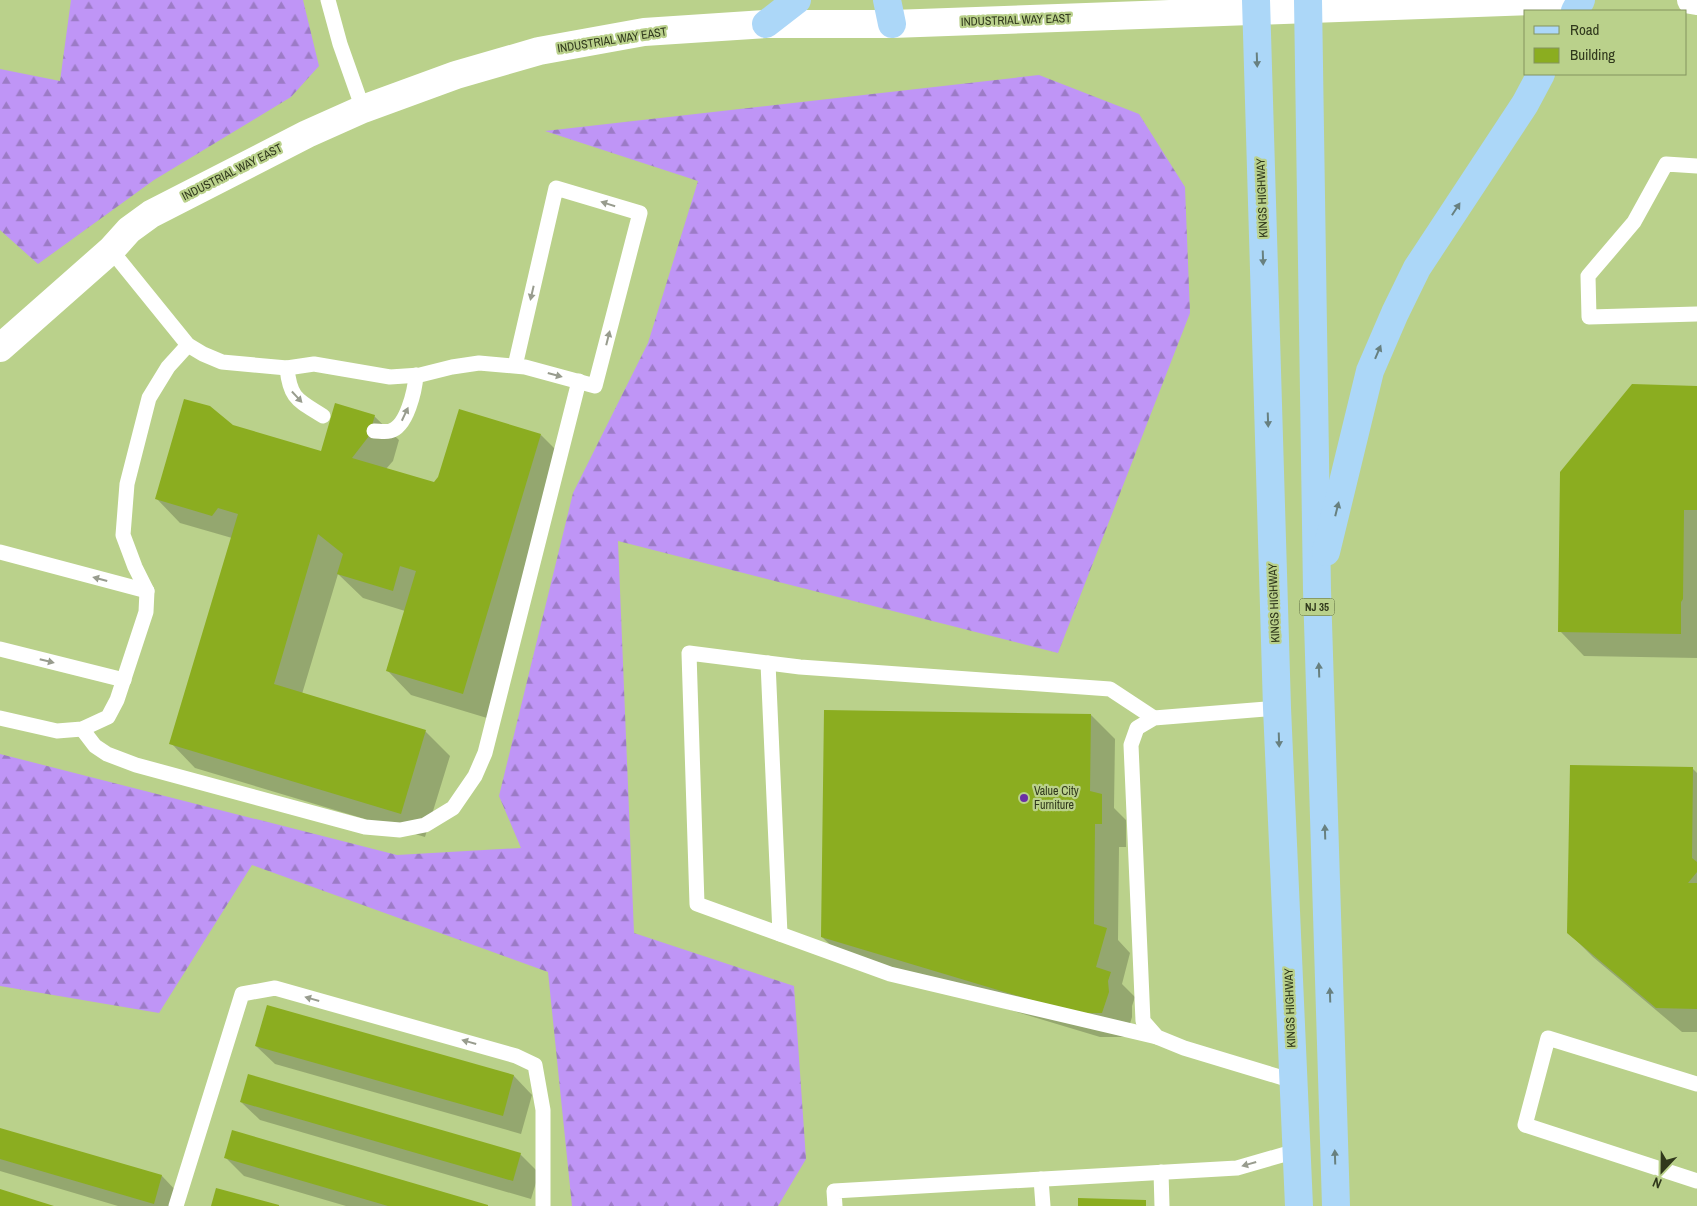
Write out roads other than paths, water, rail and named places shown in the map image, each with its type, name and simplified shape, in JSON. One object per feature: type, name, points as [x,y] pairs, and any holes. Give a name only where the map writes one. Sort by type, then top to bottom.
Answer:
[{"type":"main road","points":[[766,24],[796,0]]},
{"type":"main road","name":"NJ 35","points":[[1308,4],[1317,590],[1336,1206]]},
{"type":"main road","name":"KINGS HIGHWAY","points":[[1256,6],[1277,708],[1299,1206]]},
{"type":"main road","points":[[1317,590],[1370,371],[1394,313],[1417,268],[1525,104],[1540,75]]},
{"type":"street","name":"INDUSTRIAL WAY EAST","points":[[0,348],[111,250],[129,230],[151,214],[307,134],[363,109],[456,74],[539,52],[644,32],[766,24],[890,12],[1558,0]]},
{"type":"street","points":[[1691,0],[1697,1]]},
{"type":"lane","points":[[328,0],[340,44],[363,109]]},
{"type":"lane","points":[[1697,166],[1666,164],[1634,222],[1588,276],[1590,317],[1697,314]]},
{"type":"lane","points":[[111,250],[188,345],[222,362],[288,368],[314,364],[390,377],[416,375],[452,367],[479,364],[514,366],[525,367],[595,386],[640,213],[556,188],[514,366]]},
{"type":"lane","points":[[0,718],[57,731],[82,729],[108,717],[117,700],[146,612],[147,591],[135,567],[123,535],[127,484],[149,398],[168,367],[188,345]]},
{"type":"lane","points":[[288,368],[289,385],[295,397],[323,416]]},
{"type":"lane","points":[[374,431],[390,431],[398,427],[404,418],[414,393],[416,375]]},
{"type":"lane","points":[[82,729],[95,746],[107,754],[136,765],[365,826],[400,830],[425,825],[453,808],[475,776],[485,753],[579,381]]},
{"type":"lane","points":[[0,552],[147,591]]},
{"type":"lane","points":[[0,649],[124,680]]},
{"type":"lane","points":[[1154,718],[1110,689],[800,667],[689,653],[697,904],[890,974],[1157,1038],[1293,1081]]},
{"type":"lane","points":[[768,663],[780,934]]},
{"type":"lane","points":[[1157,1038],[1143,1022],[1131,745],[1137,728],[1154,718],[1277,708]]},
{"type":"lane","points":[[176,1206],[242,994],[275,988],[516,1056],[534,1065],[543,1110],[543,1206]]},
{"type":"lane","points":[[1697,1084],[1548,1038],[1525,1125],[1697,1181]]},
{"type":"lane","points":[[835,1206],[834,1191],[1237,1168],[1296,1151]]},
{"type":"lane","points":[[1160,1172],[1162,1206]]},
{"type":"lane","points":[[1041,1179],[1043,1206]]},
{"type":"place","name":"Value City Furniture","points":[[1024,798]]}]
